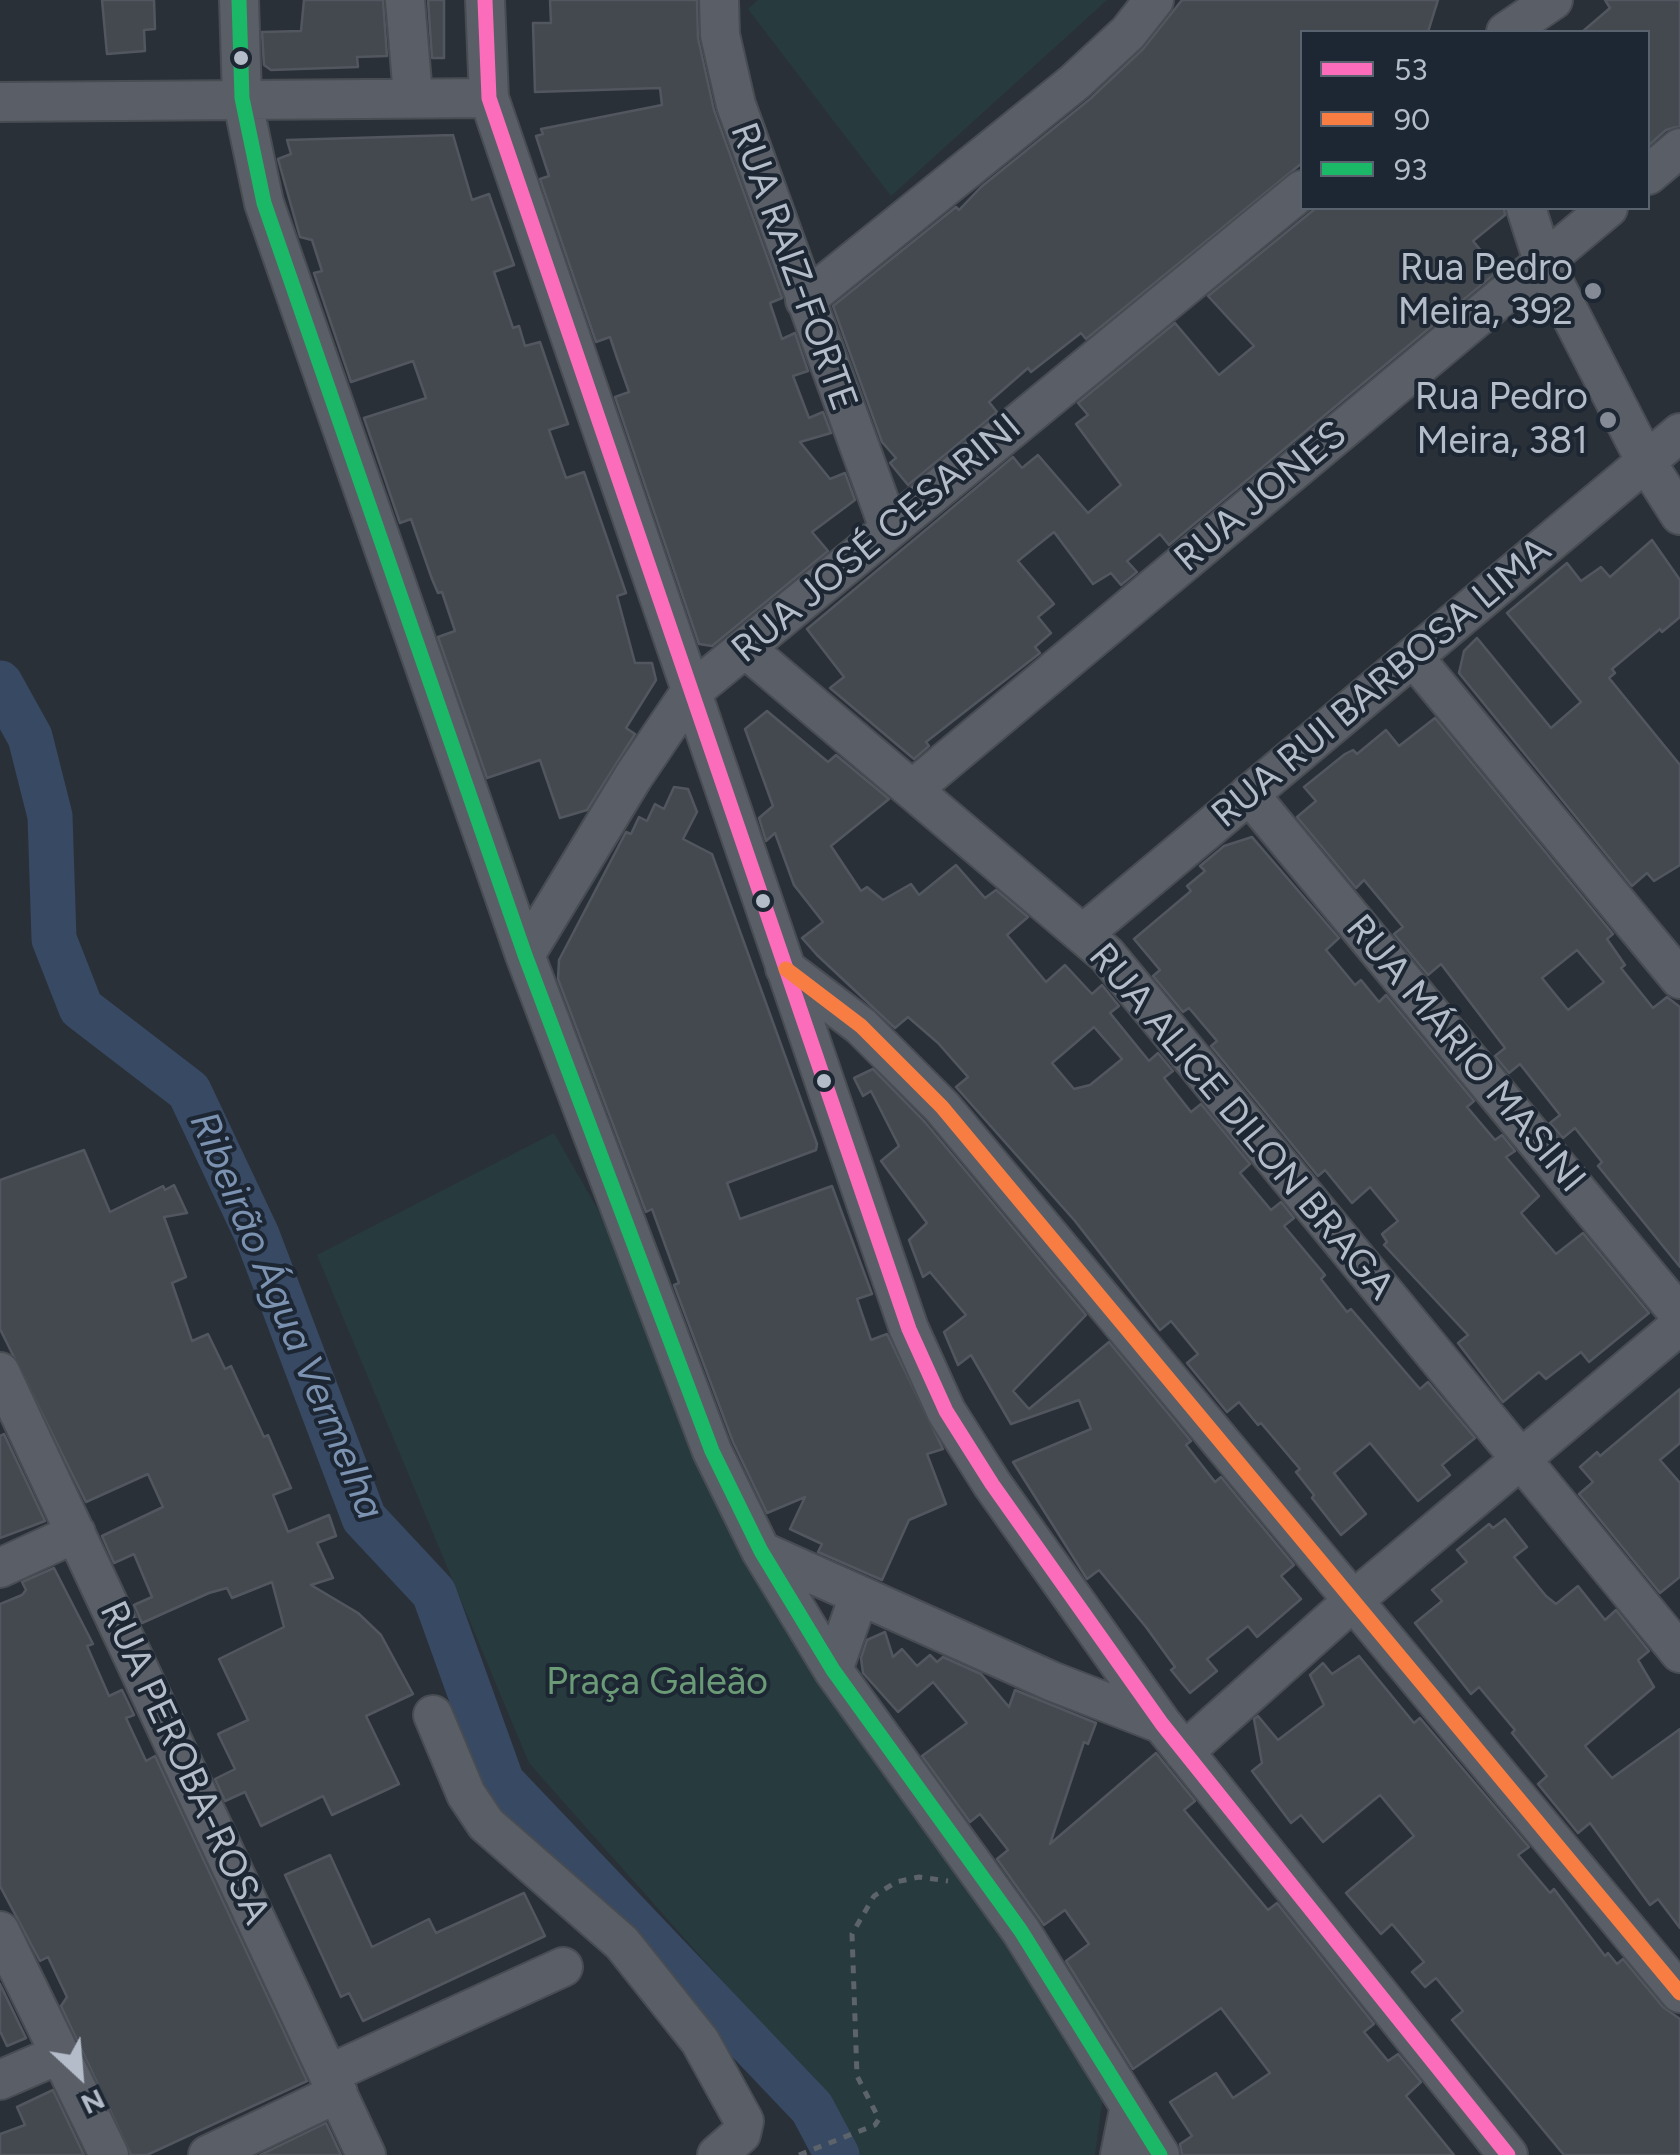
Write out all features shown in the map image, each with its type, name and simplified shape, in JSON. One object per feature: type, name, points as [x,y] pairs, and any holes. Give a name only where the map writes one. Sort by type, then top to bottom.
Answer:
[{"type":"street","points":[[238,0],[242,98],[260,185],[284,264],[526,954],[712,1451],[761,1551],[833,1670],[989,1887],[1160,2155]]},
{"type":"street","points":[[405,0],[413,96]]},
{"type":"street","points":[[485,0],[488,98],[909,1329],[946,1411],[992,1484],[1173,1738],[1508,2155]]},
{"type":"street","points":[[719,18],[752,0]]},
{"type":"street","points":[[805,300],[1075,82],[1128,33],[1154,0]]},
{"type":"street","points":[[1493,0],[1493,30]]},
{"type":"street","points":[[1509,30],[1553,0]]},
{"type":"street","name":"RUA RAIZ-FORTE","points":[[719,18],[736,105],[888,528]]},
{"type":"street","points":[[0,102],[488,98]]},
{"type":"street","points":[[1650,173],[1680,148]]},
{"type":"street","name":"RUA JOSÉ CESARINI","points":[[526,954],[633,777],[689,694],[1300,192]]},
{"type":"street","points":[[1527,210],[1543,261],[1645,460],[1680,516]]},
{"type":"street","name":"RUA JONES","points":[[914,788],[1606,210]]},
{"type":"street","name":"RUA RUI BARBOSA LIMA","points":[[1084,933],[1680,433]]},
{"type":"street","name":"RUA ALICE DILON BRAGA","points":[[746,648],[1107,955],[1680,1654]]},
{"type":"street","points":[[1414,659],[1680,979]]},
{"type":"street","name":"RUA MÁRIO MASINI","points":[[1250,794],[1680,1314]]},
{"type":"street","points":[[785,968],[861,1026],[942,1107],[1680,1993]]},
{"type":"street","points":[[1173,1738],[1355,1599],[1680,1324]]},
{"type":"street","name":"RUA PEROBA-ROSA","points":[[0,1372],[366,2155]]},
{"type":"street","points":[[0,1568],[76,1533]]},
{"type":"street","points":[[761,1551],[1173,1738]]},
{"type":"street","points":[[833,1670],[859,1596]]},
{"type":"street","points":[[433,1715],[466,1794],[486,1824],[622,1943],[700,2041],[744,2121],[741,2134],[717,2155]]},
{"type":"street","points":[[0,1931],[109,2155]]},
{"type":"street","points":[[208,2155],[333,2083],[563,1967]]},
{"type":"street","points":[[0,2080],[60,2054]]},
{"type":"street","points":[[1120,2155],[1129,2110]]},
{"type":"path","points":[[801,2155],[868,2128],[879,2119],[857,2076],[852,1934],[874,1896],[896,1882],[920,1877],[989,1887]]},
{"type":"green space","points":[[758,0],[1107,0],[891,196],[748,9]]},
{"type":"green space","name":"Praça Galeão","points":[[554,1133],[636,1276],[743,1543],[1107,2066],[1095,2155],[857,2155],[834,2107],[529,1763],[317,1255]]},
{"type":"building","points":[[102,0],[154,0],[155,29],[144,30],[145,51],[107,54]]},
{"type":"building","points":[[304,0],[383,0],[387,56],[357,57],[358,67],[271,70],[264,65],[262,32],[301,31]]},
{"type":"building","points":[[428,0],[444,0],[444,58],[432,58]]},
{"type":"building","points":[[550,0],[697,0],[698,38],[714,110],[782,298],[770,303],[782,339],[795,333],[808,371],[793,376],[809,418],[823,412],[831,433],[800,442],[830,479],[845,473],[855,500],[812,532],[828,551],[712,646],[699,644],[615,397],[629,392],[610,337],[596,342],[540,179],[549,176],[536,136],[543,134],[541,129],[662,105],[660,88],[535,92],[533,23],[551,23]]},
{"type":"building","points":[[1182,0],[1438,0],[1429,30],[1300,30],[1300,165],[1086,339],[1081,333],[1031,372],[1028,368],[989,402],[997,412],[908,485],[890,463],[896,458],[882,442],[833,306],[956,207],[959,210],[1143,49]]},
{"type":"building","points":[[1605,0],[1680,0],[1680,126],[1666,130],[1650,144],[1650,30],[1584,30],[1610,8]]},
{"type":"building","points":[[453,135],[472,200],[489,194],[514,265],[494,272],[513,328],[519,326],[525,346],[540,342],[568,424],[549,430],[566,478],[584,472],[626,593],[617,596],[635,663],[652,663],[656,680],[626,728],[635,734],[587,810],[560,818],[540,760],[487,778],[438,637],[455,631],[442,592],[438,593],[432,579],[411,519],[400,523],[364,418],[426,398],[413,361],[351,382],[314,273],[322,271],[312,240],[300,237],[278,159],[291,154],[287,140]]},
{"type":"building","points":[[1314,210],[1504,210],[1505,215],[1473,241],[1498,271],[1169,545],[1160,534],[1127,561],[1137,572],[1121,585],[1111,573],[1093,584],[1054,532],[1018,561],[1054,604],[1038,617],[1051,633],[1035,647],[1040,653],[926,742],[929,746],[914,759],[830,688],[844,677],[807,629],[1013,457],[1022,468],[1038,455],[1088,513],[1121,485],[1076,424],[1088,415],[1078,403],[1175,323],[1219,375],[1254,346],[1208,296]]},
{"type":"building","points":[[1652,540],[1680,580],[1680,617],[1612,669],[1615,673],[1609,678],[1680,765],[1680,865],[1654,881],[1647,873],[1632,886],[1459,673],[1464,651],[1477,638],[1551,728],[1581,702],[1507,613],[1567,563],[1581,581],[1601,567],[1610,577]]},
{"type":"building","points":[[767,711],[828,762],[836,755],[889,799],[831,846],[861,891],[867,887],[883,900],[911,884],[919,895],[956,865],[985,898],[996,890],[1028,917],[1007,935],[1046,982],[1065,965],[1092,994],[1102,985],[1119,1006],[1110,1013],[1149,1061],[1158,1053],[1173,1071],[1164,1078],[1191,1112],[1201,1104],[1250,1164],[1240,1173],[1271,1210],[1281,1202],[1294,1218],[1284,1226],[1325,1275],[1321,1279],[1347,1312],[1351,1309],[1420,1389],[1428,1382],[1475,1438],[1442,1465],[1450,1475],[1418,1501],[1370,1443],[1334,1473],[1366,1514],[1341,1535],[1312,1498],[1314,1495],[1296,1472],[1300,1469],[1261,1423],[1258,1425],[1239,1402],[1227,1412],[1187,1363],[1198,1354],[1171,1321],[1160,1330],[1075,1221],[956,1087],[968,1077],[938,1043],[908,1017],[895,1028],[802,938],[823,922],[794,885],[775,833],[766,841],[759,818],[773,806],[745,729]],"holes":[[[1094,1027],[1122,1059],[1090,1085],[1074,1089],[1052,1063]]]},
{"type":"building","points":[[1435,718],[1613,934],[1607,939],[1625,965],[1621,968],[1653,1008],[1667,997],[1680,1007],[1680,1267],[1598,1166],[1602,1162],[1575,1128],[1563,1138],[1550,1123],[1560,1115],[1520,1064],[1509,1073],[1495,1056],[1505,1048],[1441,964],[1428,975],[1394,934],[1403,927],[1364,880],[1356,888],[1297,817],[1316,801],[1304,787],[1345,754],[1353,750],[1357,754],[1386,730],[1399,746]],"holes":[[[1577,950],[1604,982],[1568,1010],[1542,978]]]},
{"type":"building","points":[[674,787],[688,789],[697,812],[683,839],[712,854],[817,1144],[816,1150],[727,1183],[740,1219],[832,1186],[872,1294],[857,1299],[871,1340],[887,1334],[943,1449],[927,1454],[946,1504],[909,1520],[882,1580],[818,1552],[822,1544],[790,1529],[805,1497],[767,1513],[733,1442],[674,1285],[679,1283],[652,1209],[646,1212],[558,979],[559,960],[626,832],[631,834],[639,817],[647,821],[655,804],[664,809]]},
{"type":"building","points":[[1252,837],[1339,938],[1326,950],[1355,985],[1361,980],[1379,1002],[1386,995],[1474,1101],[1467,1107],[1495,1140],[1502,1135],[1515,1151],[1506,1157],[1539,1196],[1521,1213],[1556,1254],[1583,1233],[1649,1313],[1589,1362],[1581,1352],[1546,1379],[1539,1372],[1503,1402],[1458,1343],[1468,1335],[1384,1245],[1387,1242],[1382,1234],[1398,1221],[1370,1187],[1352,1203],[1325,1170],[1318,1176],[1211,1046],[1217,1041],[1189,1008],[1183,1012],[1153,976],[1160,970],[1134,939],[1191,891],[1187,886],[1205,871],[1200,866],[1224,846]]},
{"type":"building","points":[[873,1069],[925,1122],[1086,1315],[1013,1391],[1029,1409],[1109,1342],[1191,1441],[1186,1445],[1215,1482],[1221,1477],[1294,1565],[1281,1576],[1301,1599],[1257,1637],[1248,1626],[1207,1659],[1217,1671],[1190,1693],[1171,1670],[1175,1667],[1146,1627],[1099,1570],[1087,1579],[1013,1462],[1091,1429],[1079,1400],[1011,1424],[971,1355],[958,1365],[944,1332],[966,1315],[930,1272],[923,1277],[909,1240],[927,1223],[881,1161],[899,1146],[871,1091],[863,1096],[854,1078]]},
{"type":"building","points":[[84,1150],[110,1212],[163,1186],[165,1190],[174,1185],[187,1213],[164,1217],[186,1277],[172,1283],[192,1341],[208,1334],[225,1369],[231,1366],[264,1437],[268,1435],[291,1488],[273,1495],[288,1532],[329,1515],[336,1536],[317,1543],[333,1578],[311,1585],[358,1613],[381,1635],[413,1694],[366,1716],[399,1784],[332,1815],[323,1796],[261,1826],[245,1792],[225,1801],[215,1779],[235,1769],[218,1734],[248,1720],[219,1659],[284,1627],[272,1582],[232,1598],[227,1588],[209,1593],[142,1623],[134,1605],[152,1597],[134,1554],[114,1563],[102,1536],[163,1507],[148,1474],[86,1502],[0,1329],[0,1180]]},
{"type":"building","points":[[1680,1389],[1680,1443],[1660,1460],[1680,1483],[1680,1577],[1660,1593],[1579,1494],[1593,1482],[1580,1467],[1597,1452],[1600,1456]]},
{"type":"building","points":[[4,1434],[45,1521],[0,1538],[0,1436]]},
{"type":"building","points":[[1505,1519],[1527,1547],[1514,1557],[1546,1596],[1556,1604],[1578,1586],[1605,1620],[1616,1610],[1649,1651],[1638,1660],[1654,1687],[1585,1746],[1612,1778],[1680,1729],[1680,1928],[1658,1899],[1650,1905],[1590,1823],[1578,1833],[1538,1784],[1547,1776],[1512,1733],[1515,1730],[1479,1687],[1471,1694],[1415,1623],[1442,1601],[1432,1590],[1467,1562],[1457,1550],[1489,1524],[1493,1528]]},
{"type":"building","points":[[54,1568],[93,1644],[87,1646],[109,1696],[122,1690],[134,1715],[126,1718],[146,1761],[155,1756],[307,2081],[147,2155],[131,2155],[61,2006],[67,1997],[48,1957],[40,1961],[0,1886],[0,1604],[22,1595],[26,1590],[22,1582]]},
{"type":"building","points":[[885,1632],[893,1657],[902,1649],[917,1666],[930,1655],[937,1662],[943,1657],[981,1674],[1009,1707],[1015,1690],[1096,1723],[1088,1744],[1084,1742],[1050,1844],[1156,1753],[1195,1801],[1184,1810],[1268,1910],[1277,1903],[1374,2024],[1364,2032],[1388,2061],[1398,2054],[1421,2082],[1406,2096],[1454,2155],[1182,2155],[1180,2144],[1192,2136],[1170,2102],[1216,2073],[1233,2098],[1270,2073],[1221,2008],[1133,2069],[1066,1961],[1089,1944],[1065,1910],[1044,1925],[997,1859],[1008,1850],[980,1814],[970,1822],[922,1756],[967,1723],[933,1682],[898,1712],[863,1673],[861,1658],[867,1640]]},
{"type":"building","points":[[1359,1656],[1414,1723],[1420,1718],[1529,1847],[1518,1855],[1550,1893],[1554,1889],[1605,1956],[1608,1953],[1617,1964],[1623,1959],[1663,2007],[1680,2019],[1680,2155],[1564,2155],[1452,2020],[1463,2011],[1436,1978],[1425,1987],[1412,1972],[1424,1962],[1392,1924],[1381,1934],[1346,1893],[1414,1836],[1380,1795],[1323,1842],[1301,1815],[1291,1823],[1252,1771],[1262,1763],[1254,1719],[1258,1716],[1278,1740],[1324,1705],[1310,1675],[1323,1663],[1332,1674]]},
{"type":"building","points":[[330,1855],[372,1947],[429,1919],[436,1933],[524,1893],[545,1936],[363,2021],[349,1993],[341,1997],[285,1875]]},
{"type":"building","points":[[0,1984],[26,2038],[7,2046],[0,2031]]},
{"type":"building","points":[[53,2090],[84,2155],[0,2155],[0,2134],[25,2125],[17,2107]]},
{"type":"building","points":[[326,2123],[341,2155],[260,2155]]},
{"type":"waterway","name":"Ribeirão Água Vermelha","points":[[0,683],[30,737],[50,816],[54,939],[81,1008],[189,1091],[257,1235],[364,1518],[434,1593],[502,1782],[812,2108],[837,2155]]},
{"type":"transit line","name":"93","points":[[239,0],[242,98],[264,203],[525,955],[712,1451],[761,1551],[833,1670],[1021,1931],[1160,2155]]},
{"type":"transit line","name":"53","points":[[485,0],[489,98],[909,1329],[946,1411],[992,1484],[1162,1724],[1508,2155]]},
{"type":"transit line","name":"90","points":[[786,969],[861,1026],[942,1107],[1680,1993]]},
{"type":"place","name":"Rua Pedro Meira, 392","points":[[1593,291]]},
{"type":"place","name":"Rua Pedro Meira, 381","points":[[1608,420]]}]
